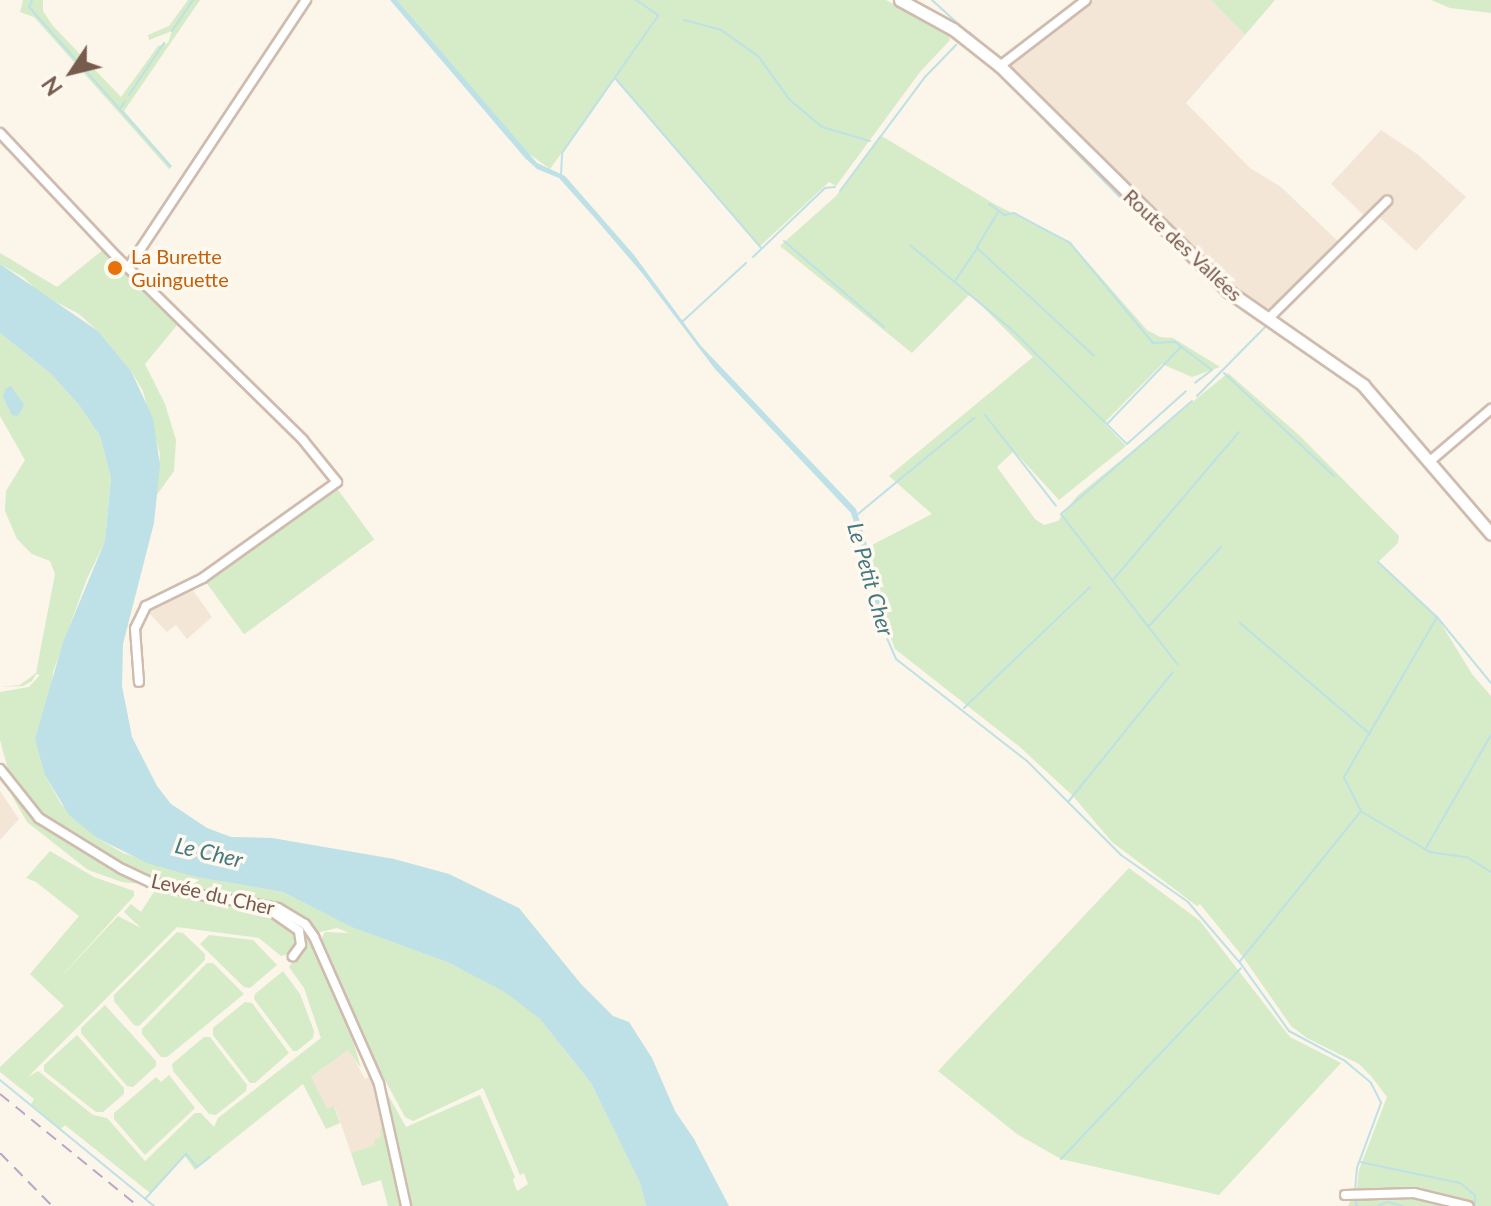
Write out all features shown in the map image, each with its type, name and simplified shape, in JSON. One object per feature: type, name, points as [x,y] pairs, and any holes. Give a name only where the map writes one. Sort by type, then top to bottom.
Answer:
[{"type":"main road","name":"Route des Vallées","points":[[900,0],[953,29],[1000,66],[1207,273],[1363,385],[1491,534]]},
{"type":"street","points":[[128,268],[306,0]]},
{"type":"street","points":[[1000,66],[1086,0]]},
{"type":"street","points":[[0,133],[128,268],[303,440],[337,482],[195,583],[146,606],[135,629],[139,682]]},
{"type":"street","points":[[1268,319],[1387,201]]},
{"type":"street","points":[[1429,462],[1491,409]]},
{"type":"street","name":"Levée du Cher","points":[[0,769],[39,818],[122,869],[163,885],[260,905],[294,920],[314,937],[373,1066],[384,1099],[406,1206]]},
{"type":"street","points":[[293,956],[302,941],[294,920]]},
{"type":"street","points":[[1345,1195],[1414,1193],[1468,1206]]},
{"type":"shaded area","points":[[1086,0],[1211,0],[1245,35],[1186,103],[1250,168],[1281,187],[1342,245],[1268,319],[1228,291],[1000,66]]},
{"type":"shaded area","points":[[1381,130],[1417,154],[1466,197],[1416,251],[1375,213],[1368,219],[1331,184]]},
{"type":"shaded area","points":[[192,589],[212,617],[187,639],[176,625],[167,632],[146,610],[159,600]]},
{"type":"shaded area","points":[[0,791],[19,819],[0,840]]},
{"type":"shaded area","points":[[349,1049],[365,1079],[373,1075],[387,1127],[376,1145],[351,1153],[335,1107],[327,1110],[310,1078]]},
{"type":"green space","points":[[23,0],[43,0],[43,11],[53,26],[121,97],[158,46],[168,43],[172,31],[149,40],[148,35],[169,26],[188,0],[200,0],[124,111],[172,166],[169,169],[34,17],[20,12]]},
{"type":"green space","points":[[397,0],[886,0],[949,34],[950,40],[920,72],[836,186],[829,182],[760,246],[615,78],[550,169],[528,153]]},
{"type":"green space","points":[[1211,0],[1275,0],[1245,35]]},
{"type":"green space","points":[[1431,0],[1491,0],[1491,13],[1450,8]]},
{"type":"green space","points":[[880,135],[996,205],[1069,241],[1147,330],[1160,337],[1173,338],[1220,367],[1192,377],[1162,364],[1104,423],[1126,446],[1059,500],[1014,451],[997,467],[1035,519],[1044,525],[1058,521],[1077,496],[1228,373],[1299,435],[1399,536],[1398,543],[1378,562],[1437,617],[1472,674],[1491,696],[1491,1206],[1468,1206],[1357,1188],[1359,1170],[1387,1097],[1371,1076],[1359,1064],[1307,1038],[1291,1026],[1243,957],[1200,904],[1197,906],[1112,842],[1073,796],[1020,747],[895,649],[884,619],[870,546],[932,514],[889,476],[1033,357],[970,294],[912,353],[780,246],[836,196]]},
{"type":"green space","points":[[104,249],[178,324],[145,364],[165,404],[176,440],[174,471],[156,496],[160,454],[143,391],[131,371],[98,331],[79,314],[41,294],[23,277],[0,264],[0,253],[57,287]]},
{"type":"green space","points":[[0,333],[50,373],[79,405],[100,436],[111,478],[105,541],[86,581],[53,672],[45,775],[61,804],[97,838],[123,853],[196,877],[283,892],[351,927],[447,962],[512,995],[540,1019],[591,1083],[640,1183],[646,1206],[409,1206],[388,1095],[406,1127],[480,1095],[515,1177],[513,1180],[517,1191],[528,1184],[524,1173],[520,1175],[483,1088],[413,1121],[405,1117],[357,1028],[320,941],[325,932],[349,933],[337,928],[316,933],[288,909],[162,882],[122,865],[41,816],[10,777],[0,740],[0,692],[29,687],[40,675],[36,674],[32,681],[23,686],[0,687],[20,685],[36,673],[55,574],[50,561],[32,554],[17,539],[5,511],[6,491],[25,460],[0,416]]},
{"type":"green space","points":[[336,487],[374,540],[244,634],[206,582]]},
{"type":"green space","points":[[11,794],[58,836],[143,884],[122,882],[88,870],[27,822]]},
{"type":"green space","points":[[50,851],[94,877],[134,891],[134,896],[55,983],[118,916],[141,928],[124,912],[131,904],[141,912],[157,887],[260,907],[295,928],[300,943],[293,953],[281,956],[259,938],[177,927],[28,1077],[38,1071],[93,1115],[107,1118],[145,1161],[195,1113],[201,1113],[214,1127],[218,1118],[321,1038],[304,988],[289,967],[303,946],[298,923],[319,953],[347,1020],[361,1068],[348,1050],[311,1077],[327,1109],[334,1106],[340,1123],[326,1129],[303,1084],[195,1170],[185,1156],[150,1193],[65,1125],[61,1129],[31,1104],[34,1099],[0,1072],[0,1067],[64,1006],[30,974],[79,916],[36,882],[26,878]]},
{"type":"green space","points":[[1129,868],[1200,921],[1290,1037],[1341,1063],[1219,1195],[1061,1159],[1017,1134],[938,1071]]},
{"type":"green space","points":[[177,932],[183,933],[205,954],[205,960],[139,1026],[134,1025],[114,1001],[114,995]]},
{"type":"green space","points":[[209,935],[253,940],[277,965],[250,988],[244,987],[200,944]]},
{"type":"green space","points":[[207,963],[213,963],[244,994],[167,1057],[161,1057],[142,1034],[142,1029]]},
{"type":"green space","points":[[283,971],[300,994],[314,1031],[313,1038],[297,1051],[293,1051],[254,999],[255,994]]},
{"type":"green space","points":[[245,1002],[252,1003],[289,1053],[255,1083],[250,1083],[213,1035],[213,1028]]},
{"type":"green space","points":[[105,1005],[156,1061],[156,1066],[133,1087],[127,1086],[81,1033],[81,1028]]},
{"type":"green space","points":[[77,1035],[124,1088],[124,1094],[103,1112],[96,1112],[44,1071],[44,1065]]},
{"type":"green space","points":[[204,1037],[210,1037],[247,1085],[246,1091],[216,1115],[209,1114],[173,1071],[172,1064]]},
{"type":"green space","points":[[169,1075],[195,1108],[145,1155],[114,1119],[114,1113],[156,1077],[161,1082]]},
{"type":"green space","points":[[387,1127],[404,1206],[388,1206],[381,1180],[362,1186],[351,1153],[375,1145],[374,1140],[381,1137],[380,1129]]},
{"type":"green space","points":[[1421,1198],[1452,1206],[1348,1206],[1351,1200]]},
{"type":"water","points":[[390,0],[397,0],[537,163],[565,176],[634,255],[701,346],[856,509],[878,581],[883,619],[877,620],[873,582],[851,513],[715,369],[642,273],[559,178],[537,169],[525,158]]},
{"type":"water","name":"Le Cher","points":[[0,264],[98,331],[131,371],[153,418],[160,465],[154,523],[123,644],[122,686],[132,737],[157,786],[171,804],[207,828],[231,837],[272,838],[394,859],[449,874],[519,908],[581,984],[613,1016],[629,1022],[652,1058],[675,1111],[694,1139],[729,1206],[646,1206],[640,1183],[591,1083],[540,1019],[505,992],[447,962],[351,927],[283,892],[196,877],[147,863],[97,838],[69,815],[45,775],[35,739],[63,642],[105,541],[111,478],[100,436],[79,405],[50,373],[0,333]]},
{"type":"water","points":[[11,386],[24,405],[18,416],[12,415],[3,397],[5,389]]},
{"type":"waterway","points":[[32,0],[29,7],[170,166]]},
{"type":"waterway","points":[[172,31],[193,0]]},
{"type":"waterway","points":[[636,0],[658,15]]},
{"type":"waterway","points":[[932,0],[968,33]]},
{"type":"waterway","points":[[561,175],[562,153],[658,16]]},
{"type":"waterway","points":[[684,20],[721,30],[758,56],[790,100],[822,127],[870,141]]},
{"type":"waterway","points":[[969,32],[991,52]]},
{"type":"waterway","points":[[129,95],[164,43]]},
{"type":"waterway","points":[[840,191],[925,77],[956,45]]},
{"type":"waterway","points":[[1016,73],[1051,109]]},
{"type":"waterway","points":[[615,78],[761,248]]},
{"type":"waterway","points":[[120,109],[125,101]]},
{"type":"waterway","points":[[1046,122],[1121,198]]},
{"type":"waterway","points":[[753,257],[825,188],[835,187]]},
{"type":"waterway","points":[[989,204],[1005,215],[1014,213],[1070,243],[1153,343],[1175,342],[1212,370],[1195,383]]},
{"type":"waterway","points":[[977,247],[998,212]]},
{"type":"waterway","points":[[784,241],[884,327]]},
{"type":"waterway","points":[[910,245],[1011,329],[1127,444]]},
{"type":"waterway","points":[[955,281],[977,248],[1094,356]]},
{"type":"waterway","points":[[682,322],[746,263]]},
{"type":"waterway","points":[[1232,302],[1254,318]]},
{"type":"waterway","points":[[1197,396],[1265,327]]},
{"type":"waterway","points":[[1108,423],[1181,347]]},
{"type":"waterway","points":[[1224,373],[1334,476]]},
{"type":"waterway","points":[[1127,444],[1186,391]]},
{"type":"waterway","points":[[1178,665],[1061,514],[1192,401]]},
{"type":"waterway","points":[[1393,409],[1417,440]]},
{"type":"waterway","points":[[985,415],[1056,506]]},
{"type":"waterway","points":[[858,514],[974,418]]},
{"type":"waterway","points":[[1113,580],[1239,432]]},
{"type":"waterway","points":[[1149,626],[1221,547]]},
{"type":"waterway","points":[[1378,562],[1437,617],[1491,683]]},
{"type":"waterway","points":[[964,708],[1090,587]]},
{"type":"waterway","points":[[1240,961],[1361,811],[1344,777],[1437,617]]},
{"type":"waterway","name":"Le Petit Cher","points":[[879,620],[896,659],[1027,761],[1121,855],[1188,902],[1241,964],[1289,1031],[1345,1061],[1371,1083],[1381,1103],[1357,1168],[1355,1192]]},
{"type":"waterway","points":[[1240,623],[1370,734]]},
{"type":"waterway","points":[[1068,802],[1173,672]]},
{"type":"waterway","points":[[1426,848],[1491,735]]},
{"type":"waterway","points":[[1362,812],[1430,852],[1467,857],[1491,872]]},
{"type":"waterway","points":[[1061,1159],[1241,968]]},
{"type":"waterway","points":[[0,1080],[154,1206]]},
{"type":"waterway","points":[[145,1199],[186,1154],[197,1167],[210,1157]]},
{"type":"waterway","points":[[1360,1162],[1460,1183],[1475,1195],[1475,1206]]},
{"type":"waterway","name":"Le Petit Cher","points":[[1354,1198],[1357,1206]]},
{"type":"waterway","name":"Le Petit Cher","points":[[1378,1206],[1387,1202],[1403,1206]]},
{"type":"railway","points":[[0,1094],[138,1206]]},
{"type":"railway","points":[[0,1153],[52,1206]]},
{"type":"place","name":"La Burette Guinguette","points":[[115,268]]}]
